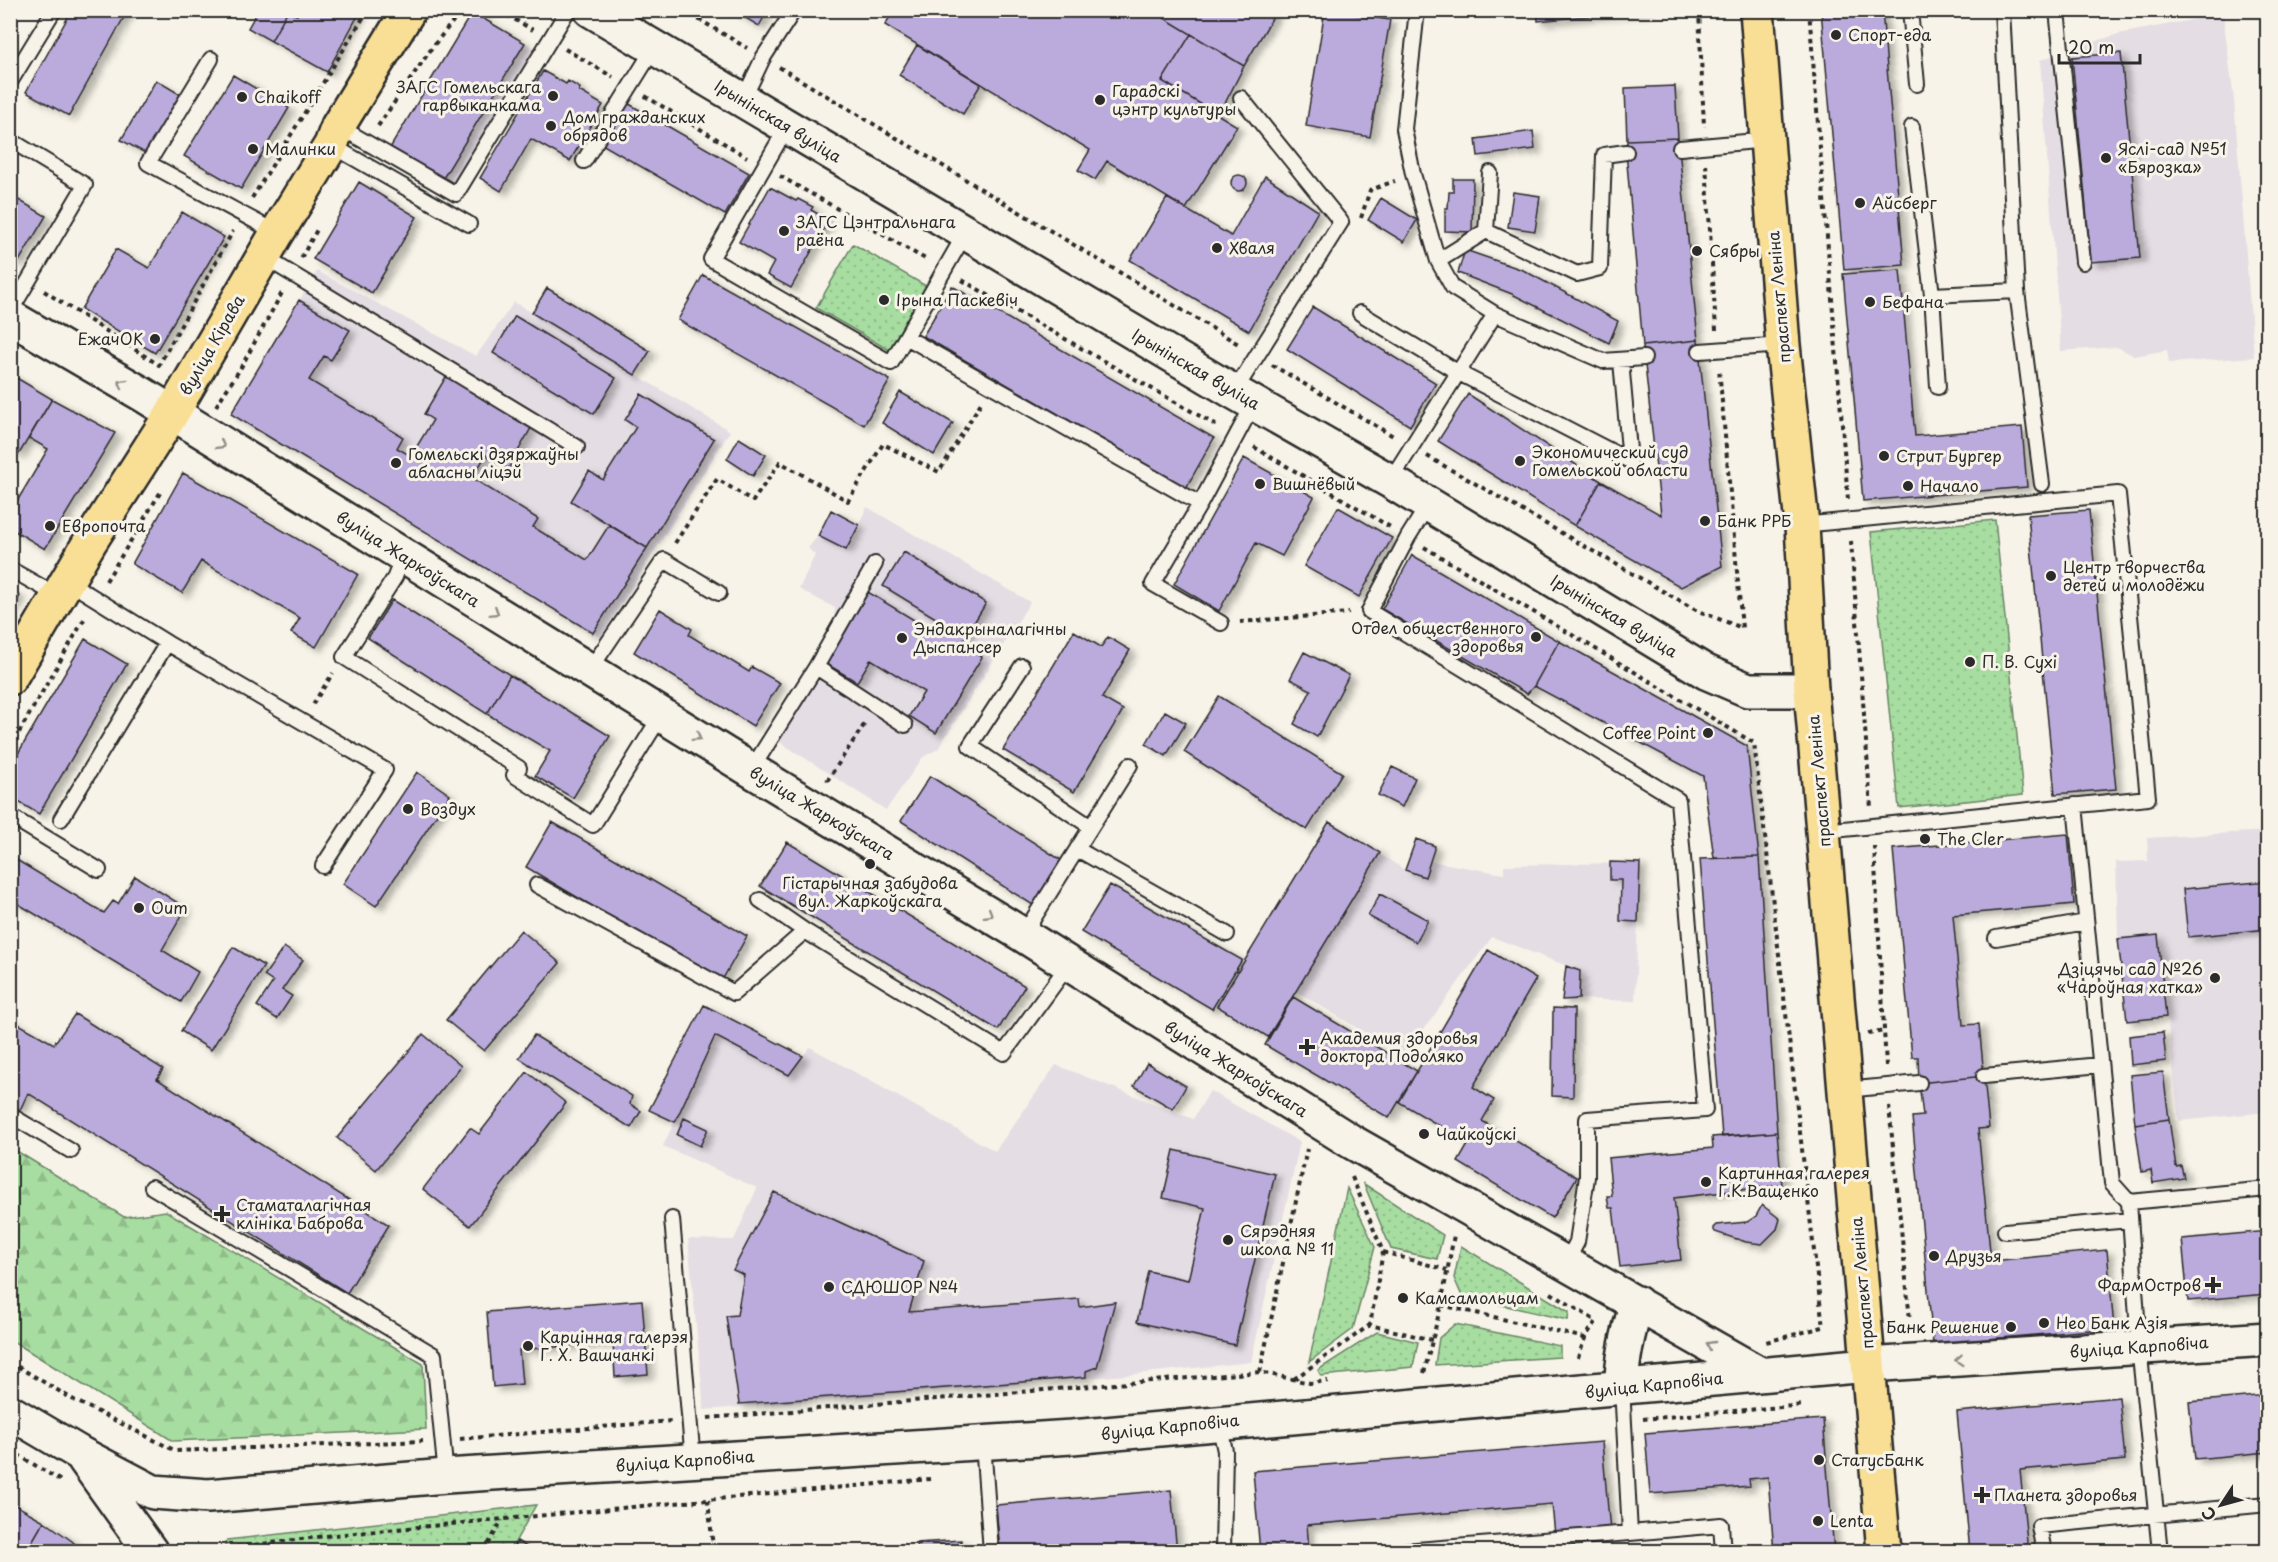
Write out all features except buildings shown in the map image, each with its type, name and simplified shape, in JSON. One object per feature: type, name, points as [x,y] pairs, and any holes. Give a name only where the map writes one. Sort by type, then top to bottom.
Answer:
[{"type":"main road","name":"вуліца Кірава","points":[[10,678],[171,414],[409,10]]},
{"type":"main road","name":"праспект Леніна","points":[[1757,10],[1783,345],[1802,525],[1811,690],[1884,1551]]},
{"type":"street","name":"Ірынінская вуліца","points":[[591,10],[1244,397],[1390,480],[1706,672],[1748,690],[1811,690]]},
{"type":"street","name":"вуліца Жаркоўскага","points":[[10,317],[142,394],[751,770],[1023,934],[1352,1142],[1760,1374]]},
{"type":"street","points":[[1622,1387],[1621,1376],[1637,1303]]},
{"type":"street","name":"вуліца Карповіча","points":[[10,1412],[81,1454],[153,1492],[208,1496],[446,1476],[1072,1437],[1868,1365],[2268,1339]]},
{"type":"street","points":[[81,1454],[148,1546]]},
{"type":"street","points":[[148,1546],[138,1521],[141,1504],[153,1492]]},
{"type":"lane","points":[[10,82],[54,10]]},
{"type":"lane","points":[[334,136],[365,144],[456,194],[568,10]]},
{"type":"lane","points":[[742,100],[763,58],[794,10]]},
{"type":"lane","points":[[1417,10],[1404,129],[1413,174],[1438,261],[1453,288],[1495,314],[1603,361],[1644,357]]},
{"type":"lane","points":[[1910,10],[1917,84]]},
{"type":"lane","points":[[2002,10],[2017,291],[2042,484]]},
{"type":"lane","points":[[2057,10],[2083,262]]},
{"type":"lane","points":[[584,160],[654,48]]},
{"type":"lane","points":[[211,59],[148,163],[242,215],[270,245],[292,275],[577,447]]},
{"type":"lane","points":[[1221,623],[1153,584],[1236,437],[1244,397],[1258,356],[1341,222],[1241,98]]},
{"type":"lane","points":[[787,127],[711,259],[891,363],[966,232]]},
{"type":"lane","points":[[1912,127],[1932,295],[1938,387]]},
{"type":"lane","points":[[334,136],[469,224]]},
{"type":"lane","points":[[10,140],[85,184],[10,312]]},
{"type":"lane","points":[[1680,148],[1767,140]]},
{"type":"lane","points":[[1486,231],[1577,274],[1600,268],[1604,155],[1626,152]]},
{"type":"lane","points":[[1486,231],[1490,173]]},
{"type":"lane","points":[[1438,261],[1486,231]]},
{"type":"lane","points":[[1932,295],[2017,291]]},
{"type":"lane","points":[[1360,313],[1459,373],[1630,461],[1621,361]]},
{"type":"lane","points":[[1390,480],[1495,314]]},
{"type":"lane","points":[[906,337],[1200,504]]},
{"type":"lane","points":[[1700,351],[1783,345]]},
{"type":"lane","points":[[1802,525],[2118,494],[2148,798],[1824,831]]},
{"type":"lane","points":[[1428,505],[1408,537],[1369,611],[1677,800],[1705,1110],[1587,1119],[1587,1177],[1577,1242],[1566,1263]]},
{"type":"lane","points":[[403,555],[395,576],[344,657],[519,768],[514,775],[593,825],[662,714]]},
{"type":"lane","points":[[589,670],[664,560],[719,593]]},
{"type":"lane","points":[[751,770],[816,667],[875,564]]},
{"type":"lane","points":[[10,569],[63,588],[97,597],[167,643],[385,770],[323,866]]},
{"type":"lane","points":[[61,819],[167,643]]},
{"type":"lane","points":[[1022,666],[970,746],[1091,827]]},
{"type":"lane","points":[[816,667],[905,725]]},
{"type":"lane","points":[[1023,934],[1130,765]]},
{"type":"lane","points":[[2075,805],[2112,1183],[2129,1202],[2139,1346],[2160,1551]]},
{"type":"lane","points":[[10,816],[99,870]]},
{"type":"lane","points":[[1077,849],[1227,934]]},
{"type":"lane","points":[[537,885],[734,993],[805,931]]},
{"type":"lane","points":[[760,900],[805,931],[1004,1053],[1069,964]]},
{"type":"lane","points":[[1996,938],[2086,922]]},
{"type":"lane","points":[[1984,1076],[2100,1065]]},
{"type":"lane","points":[[1845,1090],[1919,1083]]},
{"type":"lane","points":[[10,1115],[71,1151]]},
{"type":"lane","points":[[152,1187],[434,1355],[446,1476]]},
{"type":"lane","points":[[2129,1202],[2268,1189]]},
{"type":"lane","points":[[672,1219],[693,1461]]},
{"type":"lane","points":[[2005,1230],[2130,1220]]},
{"type":"lane","points":[[1622,1387],[1630,1533]]},
{"type":"lane","points":[[1219,1423],[1225,1451],[1223,1551]]},
{"type":"lane","points":[[983,1443],[991,1551]]},
{"type":"lane","points":[[2044,1551],[2039,1526],[2268,1504]]},
{"type":"lane","points":[[1391,1551],[1721,1525],[1723,1551]]},
{"type":"path","points":[[29,281],[159,365],[242,215],[368,10]]},
{"type":"path","points":[[365,144],[434,45],[462,10]]},
{"type":"path","points":[[500,10],[764,167],[1408,537],[1754,743],[1823,1327]]},
{"type":"path","points":[[683,10],[1411,447],[1696,610],[1742,628],[1717,349],[1699,10]]},
{"type":"path","points":[[1809,10],[1872,825],[1887,1086],[1910,1320]]},
{"type":"path","points":[[1360,219],[1370,190],[1413,174]]},
{"type":"path","points":[[213,410],[240,369],[319,226]]},
{"type":"path","points":[[664,560],[717,479],[753,501],[780,462],[848,501],[883,444],[939,472],[985,395]]},
{"type":"path","points":[[1221,623],[1369,611]]},
{"type":"path","points":[[302,722],[344,657]]},
{"type":"path","points":[[823,787],[876,706]]},
{"type":"path","points":[[1260,1372],[1309,1140]]},
{"type":"path","points":[[1294,1379],[1370,1325],[1383,1252],[1350,1173]]},
{"type":"path","points":[[1424,1373],[1441,1305],[1455,1231],[1465,1238]]},
{"type":"path","points":[[1383,1252],[1447,1270]]},
{"type":"path","points":[[1545,1289],[1596,1321],[1585,1338],[1579,1359],[1567,1360]]},
{"type":"path","points":[[1441,1305],[1585,1338]]},
{"type":"path","points":[[1370,1325],[1432,1340]]},
{"type":"path","points":[[10,1362],[74,1400],[176,1451],[442,1440],[1260,1372],[1310,1383],[1332,1381]]},
{"type":"path","points":[[1412,1374],[1436,1372]]},
{"type":"path","points":[[708,1500],[713,1548]]},
{"type":"path","points":[[484,1551],[502,1519]]},
{"type":"shaded area","points":[[472,12],[548,56],[460,205],[384,160]]},
{"type":"shaded area","points":[[2223,14],[2234,100],[2254,357],[2169,363],[2167,350],[2135,356],[2117,347],[2061,351],[2040,60],[2118,34]]},
{"type":"shaded area","points":[[317,271],[476,356],[514,302],[730,431],[600,638],[231,414]]},
{"type":"shaded area","points":[[867,507],[1030,602],[938,749],[923,757],[886,810],[764,732],[833,624],[835,608],[799,589],[815,555],[808,548],[818,536],[846,550]]},
{"type":"shaded area","points":[[1329,822],[1405,870],[1424,877],[1430,861],[1504,874],[1504,865],[1640,863],[1635,1001],[1579,999],[1580,971],[1492,937],[1404,1056],[1296,991],[1268,1037],[1217,1006]]},
{"type":"shaded area","name":"Дзіцячы сад №26 «Чароўная хатка»","points":[[2267,831],[2267,1112],[2179,1121],[2158,935],[2118,939],[2116,862],[2148,861],[2147,838]]},
{"type":"shaded area","points":[[715,1036],[789,1074],[810,1047],[995,1151],[1056,1065],[1193,1119],[1210,1091],[1300,1142],[1251,1362],[1126,1375],[704,1410],[688,1239],[734,1240],[757,1188],[663,1146]]},
{"type":"green space","points":[[853,244],[926,286],[889,350],[816,308]]},
{"type":"green space","points":[[1995,520],[2023,795],[1899,808],[1871,532]]},
{"type":"green space","points":[[10,1147],[124,1217],[166,1211],[423,1364],[426,1429],[173,1441],[11,1340]]},
{"type":"green space","points":[[1364,1184],[1443,1235],[1437,1259],[1391,1249]]},
{"type":"green space","points":[[1347,1188],[1375,1247],[1353,1329],[1309,1362]]},
{"type":"green space","points":[[1461,1246],[1569,1312],[1568,1320],[1462,1296],[1454,1278]]},
{"type":"green space","points":[[1455,1324],[1560,1346],[1560,1357],[1435,1365],[1439,1338]]},
{"type":"green space","points":[[1377,1332],[1418,1342],[1413,1367],[1321,1376],[1318,1370]]},
{"type":"green space","points":[[536,1505],[510,1551],[223,1551],[227,1540]]},
{"type":"place","name":"Спорт-еда","points":[[1836,35]]},
{"type":"place","name":"ЗАГС Гомельскага гарвыканкама","points":[[553,96]]},
{"type":"place","name":"Chaikoff","points":[[242,97]]},
{"type":"place","name":"Гарадскі цэнтр культуры","points":[[1100,100]]},
{"type":"place","name":"Дом гражданских обрядов","points":[[551,126]]},
{"type":"place","name":"Малинки","points":[[253,149]]},
{"type":"place","name":"Яслі-сад №51 «Бярозка»","points":[[2106,158]]},
{"type":"place","name":"Айсберг","points":[[1860,203]]},
{"type":"place","name":"ЗАГС Цэнтральнага раёна","points":[[784,231]]},
{"type":"place","name":"Хваля","points":[[1217,248]]},
{"type":"place","name":"Сябры","points":[[1697,251]]},
{"type":"place","name":"Ірына Паскевіч","points":[[884,300]]},
{"type":"place","name":"Бефана","points":[[1870,302]]},
{"type":"place","name":"ЕжачОК","points":[[155,339]]},
{"type":"place","name":"Стрит Бургер","points":[[1884,456]]},
{"type":"place","name":"Экономический суд Гомельской области","points":[[1520,461]]},
{"type":"place","name":"Гомельскі дзяржаўны абласны ліцэй","points":[[396,463]]},
{"type":"place","name":"Вишнёвый","points":[[1260,484]]},
{"type":"place","name":"Начало","points":[[1908,486]]},
{"type":"place","name":"Банк РРБ","points":[[1705,521]]},
{"type":"place","name":"Европочта","points":[[50,526]]},
{"type":"place","name":"Центр творчества детей и молодёжи","points":[[2051,576]]},
{"type":"place","name":"Отдел общественного здоровья","points":[[1536,637]]},
{"type":"place","name":"Эндакрыналагічны Дыспансер","points":[[902,638]]},
{"type":"place","name":"П. В. Сухі","points":[[1970,662]]},
{"type":"place","name":"Coffee Point","points":[[1708,733]]},
{"type":"place","name":"Воздух","points":[[408,809]]},
{"type":"place","name":"The Cler","points":[[1925,839]]},
{"type":"place","name":"Гістарычная забудова вул. Жаркоўскага","points":[[870,864]]},
{"type":"place","name":"Oum","points":[[139,908]]},
{"type":"place","name":"Дзіцячы сад №26 «Чароўная хатка»","points":[[2215,978]]},
{"type":"place","name":"Академия здоровья доктора Подоляко","points":[[1307,1047]]},
{"type":"place","name":"Чайкоўскі","points":[[1424,1134]]},
{"type":"place","name":"Картинная галерея Г.К.Ващенко","points":[[1706,1182]]},
{"type":"place","name":"Стаматалагічная клініка Баброва","points":[[222,1214]]},
{"type":"place","name":"Сярэдняя школа № 11","points":[[1228,1240]]},
{"type":"place","name":"Друзья","points":[[1934,1256]]},
{"type":"place","name":"ФармОстров","points":[[2213,1285]]},
{"type":"place","name":"СДЮШОР №4","points":[[829,1287]]},
{"type":"place","name":"Камсамольцам","points":[[1403,1298]]},
{"type":"place","name":"Нео Банк Азія","points":[[2044,1323]]},
{"type":"place","name":"Банк Решение","points":[[2011,1327]]},
{"type":"place","name":"Карцінная галерэя Г. Х. Вашчанкі","points":[[528,1346]]},
{"type":"place","name":"СтатусБанк","points":[[1819,1460]]},
{"type":"place","name":"Планета здоровья","points":[[1982,1495]]},
{"type":"place","name":"Lenta","points":[[1818,1521]]}]
